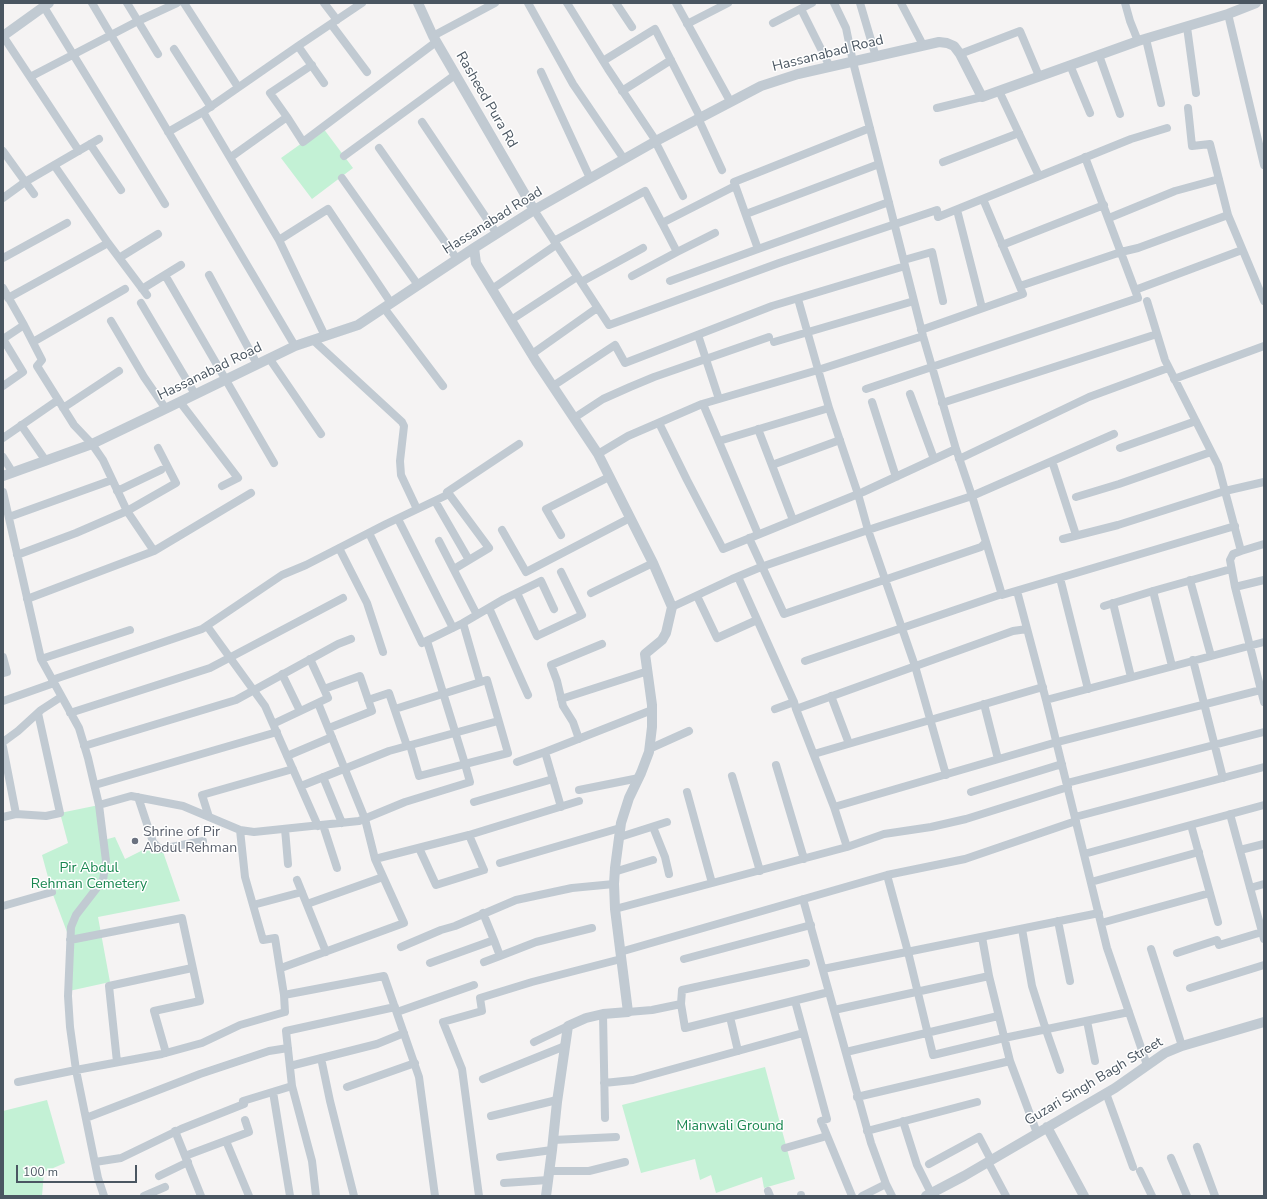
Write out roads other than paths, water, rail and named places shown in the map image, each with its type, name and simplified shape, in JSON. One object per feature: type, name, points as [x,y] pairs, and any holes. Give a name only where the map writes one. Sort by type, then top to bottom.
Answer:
[{"type":"street","points":[[92,3],[294,346]]},
{"type":"street","points":[[127,3],[158,54]]},
{"type":"street","points":[[30,77],[138,21],[177,3]]},
{"type":"street","points":[[184,3],[238,87]]},
{"type":"street","points":[[324,3],[334,22],[367,72]]},
{"type":"street","points":[[168,132],[203,112],[362,3]]},
{"type":"street","name":"Rasheed Pura Rd","points":[[418,3],[434,39],[534,210]]},
{"type":"street","points":[[312,65],[270,93],[287,116],[303,142],[434,39],[495,3]]},
{"type":"street","points":[[528,3],[573,84],[624,159]]},
{"type":"street","points":[[567,3],[622,91],[656,141],[683,196]]},
{"type":"street","points":[[616,3],[632,27]]},
{"type":"street","points":[[676,3],[730,101]]},
{"type":"street","points":[[687,24],[728,3]]},
{"type":"street","points":[[773,23],[812,3]]},
{"type":"street","points":[[834,3],[846,28],[853,62],[922,333],[959,459],[1002,594]]},
{"type":"street","points":[[860,3],[876,56]]},
{"type":"street","points":[[901,3],[923,45]]},
{"type":"street","points":[[1125,3],[1130,21],[1142,40],[1161,103]]},
{"type":"street","points":[[937,108],[982,97],[1142,40],[1228,14],[1251,4]]},
{"type":"street","points":[[79,151],[3,36],[47,5],[74,55],[165,204]]},
{"type":"street","points":[[800,9],[830,67]]},
{"type":"street","points":[[1228,14],[1264,165]]},
{"type":"street","points":[[1187,27],[1196,93]]},
{"type":"street","points":[[603,61],[655,29],[699,118],[722,170]]},
{"type":"street","points":[[960,54],[1020,31],[1039,76]]},
{"type":"street","name":"Hassanabad Road","points":[[3,476],[92,444],[294,346],[358,325],[534,210],[730,101],[768,84],[798,74],[939,42],[954,46],[960,54],[982,97]]},
{"type":"street","points":[[298,46],[324,82]]},
{"type":"street","points":[[174,49],[210,107]]},
{"type":"street","points":[[1099,55],[1120,114]]},
{"type":"street","points":[[622,91],[671,60]]},
{"type":"street","points":[[1070,65],[1090,113]]},
{"type":"street","points":[[541,72],[590,178]]},
{"type":"street","points":[[344,156],[456,75]]},
{"type":"street","points":[[999,91],[1039,176]]},
{"type":"street","points":[[1188,108],[1192,146],[1210,144],[1228,215],[1264,301]]},
{"type":"street","points":[[203,112],[279,240],[325,336]]},
{"type":"street","points":[[231,157],[287,116]]},
{"type":"street","points":[[422,122],[497,234]]},
{"type":"street","points":[[758,248],[734,182],[870,128]]},
{"type":"street","points":[[534,210],[608,325],[779,263],[937,210],[938,217],[1131,139],[1167,128]]},
{"type":"street","points":[[943,162],[1019,133]]},
{"type":"street","points":[[3,198],[25,182],[99,139]]},
{"type":"street","points":[[90,144],[121,190]]},
{"type":"street","points":[[379,148],[457,259]]},
{"type":"street","points":[[3,152],[34,194]]},
{"type":"street","points":[[866,389],[1138,298],[1086,157]]},
{"type":"street","points":[[746,214],[880,164]]},
{"type":"street","points":[[54,165],[108,243],[145,292],[165,275],[181,265]]},
{"type":"street","points":[[342,178],[418,285]]},
{"type":"street","points":[[1108,218],[1175,192],[1219,179]]},
{"type":"street","points":[[662,223],[735,186]]},
{"type":"street","points":[[492,289],[555,243],[645,190],[677,252]]},
{"type":"street","points":[[598,454],[628,436],[703,404],[818,370],[922,333],[982,308],[1023,294],[983,199]]},
{"type":"street","points":[[670,281],[889,202]]},
{"type":"street","points":[[1002,245],[1104,205]]},
{"type":"street","points":[[279,240],[328,209],[388,305],[443,386]]},
{"type":"street","points":[[957,210],[982,308]]},
{"type":"street","points":[[1020,286],[1121,252],[1138,248],[1228,215]]},
{"type":"street","points":[[3,258],[67,223]]},
{"type":"street","points":[[632,276],[715,233]]},
{"type":"street","points":[[119,258],[158,234]]},
{"type":"street","points":[[8,298],[108,243]]},
{"type":"street","points":[[474,248],[476,263],[532,354],[598,454],[653,563],[672,608],[666,633],[662,640],[645,654],[652,710],[652,727],[649,749],[638,778],[628,798],[620,833],[614,872],[615,908],[628,1012]]},
{"type":"street","points":[[511,320],[579,280],[642,248]]},
{"type":"street","points":[[1135,290],[1242,250]]},
{"type":"street","points":[[553,386],[616,346],[625,363],[772,306],[798,299],[932,252],[943,301]]},
{"type":"street","points":[[165,275],[274,463]]},
{"type":"street","points":[[209,275],[257,364]]},
{"type":"street","points":[[3,288],[42,360],[37,366],[74,425],[92,444],[103,460],[127,511],[154,551]]},
{"type":"street","points":[[33,342],[125,289]]},
{"type":"street","points":[[798,299],[829,408],[858,494],[868,530],[915,666],[946,775]]},
{"type":"street","points":[[574,418],[603,399],[654,377],[706,359],[771,340],[808,333],[914,301]]},
{"type":"street","points":[[1147,301],[1164,360],[1218,465],[1241,550]]},
{"type":"street","points":[[141,303],[195,394]]},
{"type":"street","points":[[532,354],[597,308]]},
{"type":"street","points":[[111,321],[144,377],[166,409]]},
{"type":"street","points":[[3,386],[23,372],[3,339],[24,325]]},
{"type":"street","points":[[942,403],[1156,334]]},
{"type":"street","points":[[698,335],[720,399]]},
{"type":"street","points":[[313,340],[402,422],[404,428],[400,461],[401,475],[417,509]]},
{"type":"street","points":[[1174,379],[1264,346]]},
{"type":"street","points":[[269,358],[321,434]]},
{"type":"street","points":[[959,459],[1089,397],[1168,368]]},
{"type":"street","points":[[63,408],[120,371]]},
{"type":"street","points":[[910,394],[934,460]]},
{"type":"street","points":[[3,438],[58,400]]},
{"type":"street","points":[[180,402],[238,478],[222,486]]},
{"type":"street","points":[[872,402],[896,477]]},
{"type":"street","points":[[703,404],[758,534]]},
{"type":"street","points":[[719,441],[829,408]]},
{"type":"street","points":[[1120,448],[1196,422]]},
{"type":"street","points":[[658,423],[723,549],[858,494],[956,449]]},
{"type":"street","points":[[21,426],[46,461]]},
{"type":"street","points":[[758,429],[793,520]]},
{"type":"street","points":[[672,608],[762,567],[972,496],[1114,434]]},
{"type":"street","points":[[772,465],[840,440]]},
{"type":"street","points":[[3,701],[202,629],[282,575],[306,565],[448,494],[447,492],[519,444]]},
{"type":"street","points":[[17,555],[76,533],[127,511],[176,483],[158,448]]},
{"type":"street","points":[[1076,497],[1119,484],[1211,452]]},
{"type":"street","points":[[3,457],[13,473]]},
{"type":"street","points":[[1052,461],[1076,535]]},
{"type":"street","points":[[117,491],[161,470]]},
{"type":"street","points":[[560,535],[546,508],[610,477]]},
{"type":"street","points":[[6,512],[112,480]]},
{"type":"street","points":[[1063,539],[1118,525],[1225,491],[1264,482]]},
{"type":"street","points":[[3,492],[6,512],[41,659],[79,728],[99,805],[106,861],[103,880],[76,914],[71,927],[68,996],[70,1027],[76,1070],[95,1162],[104,1196]]},
{"type":"street","points":[[27,599],[154,551],[251,493]]},
{"type":"street","points":[[448,494],[489,548],[454,570]]},
{"type":"street","points":[[434,501],[469,560]]},
{"type":"street","points":[[502,530],[526,572],[630,518]]},
{"type":"street","points":[[398,519],[453,628]]},
{"type":"street","points":[[805,661],[1002,594],[1017,591],[1235,526]]},
{"type":"street","points":[[369,533],[422,643],[463,623],[516,593],[541,581],[554,609]]},
{"type":"street","points":[[748,538],[784,614],[981,547],[986,542]]},
{"type":"street","points":[[439,541],[477,615]]},
{"type":"street","points":[[1264,544],[1241,550],[1231,557],[1230,560],[1235,587],[1262,689],[1264,702]]},
{"type":"street","points":[[339,548],[367,603],[383,652]]},
{"type":"street","points":[[590,593],[653,563]]},
{"type":"street","points":[[1104,606],[1231,569]]},
{"type":"street","points":[[516,593],[537,636],[582,615],[561,572]]},
{"type":"street","points":[[738,577],[795,705],[834,808],[847,847]]},
{"type":"street","points":[[1060,578],[1088,689]]},
{"type":"street","points":[[1190,580],[1211,656]]},
{"type":"street","points":[[1235,587],[1264,580]]},
{"type":"street","points":[[1017,591],[1057,742],[1101,923],[1147,1065]]},
{"type":"street","points":[[1153,591],[1172,666]]},
{"type":"street","points":[[697,596],[717,638],[757,620]]},
{"type":"street","points":[[70,713],[210,668],[343,598]]},
{"type":"street","points":[[1113,603],[1131,677]]},
{"type":"street","points":[[489,608],[528,695]]},
{"type":"street","points":[[463,623],[480,682]]},
{"type":"street","points":[[207,626],[265,706],[320,825],[337,868]]},
{"type":"street","points":[[775,709],[831,696],[1013,631],[1027,629]]},
{"type":"street","points":[[41,659],[130,630]]},
{"type":"street","points":[[84,746],[236,700],[338,644],[351,639]]},
{"type":"street","points":[[99,805],[132,796],[138,797],[183,806],[240,830],[254,832],[359,821],[405,802],[470,782],[427,641]]},
{"type":"street","points":[[1046,700],[1264,642]]},
{"type":"street","points":[[579,739],[573,722],[563,706],[557,681],[551,665],[602,644]]},
{"type":"street","points":[[3,657],[7,672],[3,673]]},
{"type":"street","points":[[273,724],[328,698],[310,659]]},
{"type":"street","points":[[1193,660],[1223,778]]},
{"type":"street","points":[[561,699],[648,671]]},
{"type":"street","points":[[282,674],[300,712]]},
{"type":"street","points":[[324,689],[360,676],[372,711],[329,728]]},
{"type":"street","points":[[368,700],[389,693],[419,776],[508,753],[487,680],[395,709]]},
{"type":"street","points":[[814,754],[1043,687]]},
{"type":"street","points":[[834,808],[1057,742],[1262,689]]},
{"type":"street","points":[[831,696],[848,741]]},
{"type":"street","points":[[3,742],[38,713],[61,697]]},
{"type":"street","points":[[280,968],[404,923],[375,859],[365,819],[318,703]]},
{"type":"street","points":[[984,704],[998,759]]},
{"type":"street","points":[[517,762],[652,710]]},
{"type":"street","points":[[3,817],[16,814],[46,816],[60,813],[38,713]]},
{"type":"street","points":[[301,786],[389,751],[498,721]]},
{"type":"street","points":[[649,749],[689,731]]},
{"type":"street","points":[[95,785],[277,732]]},
{"type":"street","points":[[615,908],[804,859],[847,847],[884,834],[931,827],[966,819],[1067,785],[1264,732]]},
{"type":"street","points":[[287,756],[332,737]]},
{"type":"street","points":[[3,747],[16,814]]},
{"type":"street","points":[[545,752],[561,807]]},
{"type":"street","points":[[971,792],[1062,764]]},
{"type":"street","points":[[776,765],[804,859]]},
{"type":"street","points":[[479,1196],[462,1069],[443,1022],[482,1011],[480,998],[803,899],[887,875],[965,859],[1076,819],[1264,767]]},
{"type":"street","points":[[209,817],[202,796],[293,769]]},
{"type":"street","points":[[732,776],[760,871]]},
{"type":"street","points":[[323,778],[342,823]]},
{"type":"street","points":[[579,790],[638,778]]},
{"type":"street","points":[[474,802],[553,779]]},
{"type":"street","points":[[687,792],[712,883]]},
{"type":"street","points":[[138,797],[153,842],[160,849],[203,842]]},
{"type":"street","points":[[375,859],[469,835],[579,801]]},
{"type":"street","points":[[1084,854],[1264,805]]},
{"type":"street","points":[[1176,953],[1217,940],[1219,945],[1263,935],[1230,814]]},
{"type":"street","points":[[500,863],[620,833],[653,827],[667,822]]},
{"type":"street","points":[[1191,825],[1218,922]]},
{"type":"street","points":[[653,827],[666,857],[669,874]]},
{"type":"street","points":[[285,829],[288,864]]},
{"type":"street","points":[[18,1082],[166,1053],[202,1043],[240,1026],[285,1012],[284,995],[275,938],[263,940],[245,877],[240,830]]},
{"type":"street","points":[[419,848],[436,885],[484,870],[469,835]]},
{"type":"street","points":[[1240,850],[1264,844]]},
{"type":"street","points":[[1091,882],[1199,852]]},
{"type":"street","points":[[614,872],[653,860]]},
{"type":"street","points":[[887,875],[908,952],[933,1055],[1004,1038],[1129,1012]]},
{"type":"street","points":[[306,904],[383,877]]},
{"type":"street","points":[[297,880],[326,952]]},
{"type":"street","points":[[400,947],[516,900],[572,888],[614,884]]},
{"type":"street","points":[[1250,888],[1264,884]]},
{"type":"street","points":[[3,906],[52,892]]},
{"type":"street","points":[[253,905],[302,892]]},
{"type":"street","points":[[1101,923],[1210,893]]},
{"type":"street","points":[[803,899],[867,1131],[886,1184],[892,1196]]},
{"type":"street","points":[[483,913],[500,956]]},
{"type":"street","points":[[823,969],[1099,913]]},
{"type":"street","points":[[70,940],[182,918],[200,1001],[154,1011],[166,1053]]},
{"type":"street","points":[[1058,921],[1070,981]]},
{"type":"street","points":[[684,959],[811,925]]},
{"type":"street","points":[[484,962],[536,942],[592,928]]},
{"type":"street","points":[[1022,929],[1032,986],[1060,1070]]},
{"type":"street","points":[[982,937],[998,1016],[1010,1061],[1037,1133]]},
{"type":"street","points":[[430,963],[494,940]]},
{"type":"street","points":[[1151,949],[1182,1046]]},
{"type":"street","points":[[806,963],[682,990],[681,1004],[684,1028],[829,992]]},
{"type":"street","points":[[1190,988],[1264,965]]},
{"type":"street","points":[[117,1062],[109,986],[192,968]]},
{"type":"street","points":[[284,995],[384,976],[419,1077],[436,1196]]},
{"type":"street","points":[[834,1010],[989,976]]},
{"type":"street","points":[[316,1196],[312,1161],[292,1086],[286,1031],[396,1009],[474,986]]},
{"type":"street","points":[[795,1001],[827,1119],[821,1121],[852,1196]]},
{"type":"street","points":[[534,1042],[586,1018],[603,1014],[652,1010],[681,1004]]},
{"type":"street","points":[[603,1014],[605,1118]]},
{"type":"street","points":[[846,1052],[998,1016]]},
{"type":"street","points":[[730,1017],[738,1051]]},
{"type":"street","points":[[1087,1021],[1095,1061]]},
{"type":"street","name":"Guzari Singh Bagh Street","points":[[928,1194],[964,1176],[1106,1093],[1165,1053],[1182,1046],[1264,1022]]},
{"type":"street","points":[[546,1196],[557,1100],[568,1026]]},
{"type":"street","points":[[290,1066],[377,1044],[404,1033]]},
{"type":"street","points":[[604,1083],[633,1080],[803,1033]]},
{"type":"street","points":[[483,1079],[565,1046]]},
{"type":"street","points":[[86,1118],[200,1074],[269,1051],[288,1048]]},
{"type":"street","points":[[321,1058],[330,1101],[354,1196]]},
{"type":"street","points":[[857,1097],[1010,1061]]},
{"type":"street","points":[[347,1087],[414,1063]]},
{"type":"street","points":[[95,1162],[121,1158],[175,1131],[244,1104],[243,1100],[292,1086]]},
{"type":"street","points":[[273,1092],[290,1196]]},
{"type":"street","points":[[1106,1093],[1133,1167]]},
{"type":"street","points":[[491,1116],[557,1100]]},
{"type":"street","points":[[867,1131],[977,1102]]},
{"type":"street","points":[[159,1176],[186,1159],[249,1132],[245,1120]]},
{"type":"street","points":[[903,1121],[928,1194]]},
{"type":"street","points":[[1047,1127],[1084,1196]]},
{"type":"street","points":[[175,1131],[201,1196]]},
{"type":"street","points":[[785,1148],[827,1136]]},
{"type":"street","points":[[500,1157],[553,1145],[616,1137]]},
{"type":"street","points":[[929,1164],[979,1137],[1006,1196]]},
{"type":"street","points":[[226,1141],[249,1196]]},
{"type":"street","points":[[1197,1147],[1214,1196]]},
{"type":"street","points":[[1171,1158],[1187,1196]]},
{"type":"street","points":[[504,1183],[589,1171],[625,1162]]},
{"type":"street","points":[[1140,1171],[1152,1196]]},
{"type":"street","points":[[862,1196],[886,1184]]},
{"type":"street","points":[[144,1196],[165,1187]]},
{"type":"place","name":"Shrine of Pir Abdul Rehman","points":[[135,841]]},
{"type":"park label","name":"Pir Abdul Rehman Cemetery","points":[[89,878]]},
{"type":"park label","name":"Mianwali Ground","points":[[730,1127]]}]
